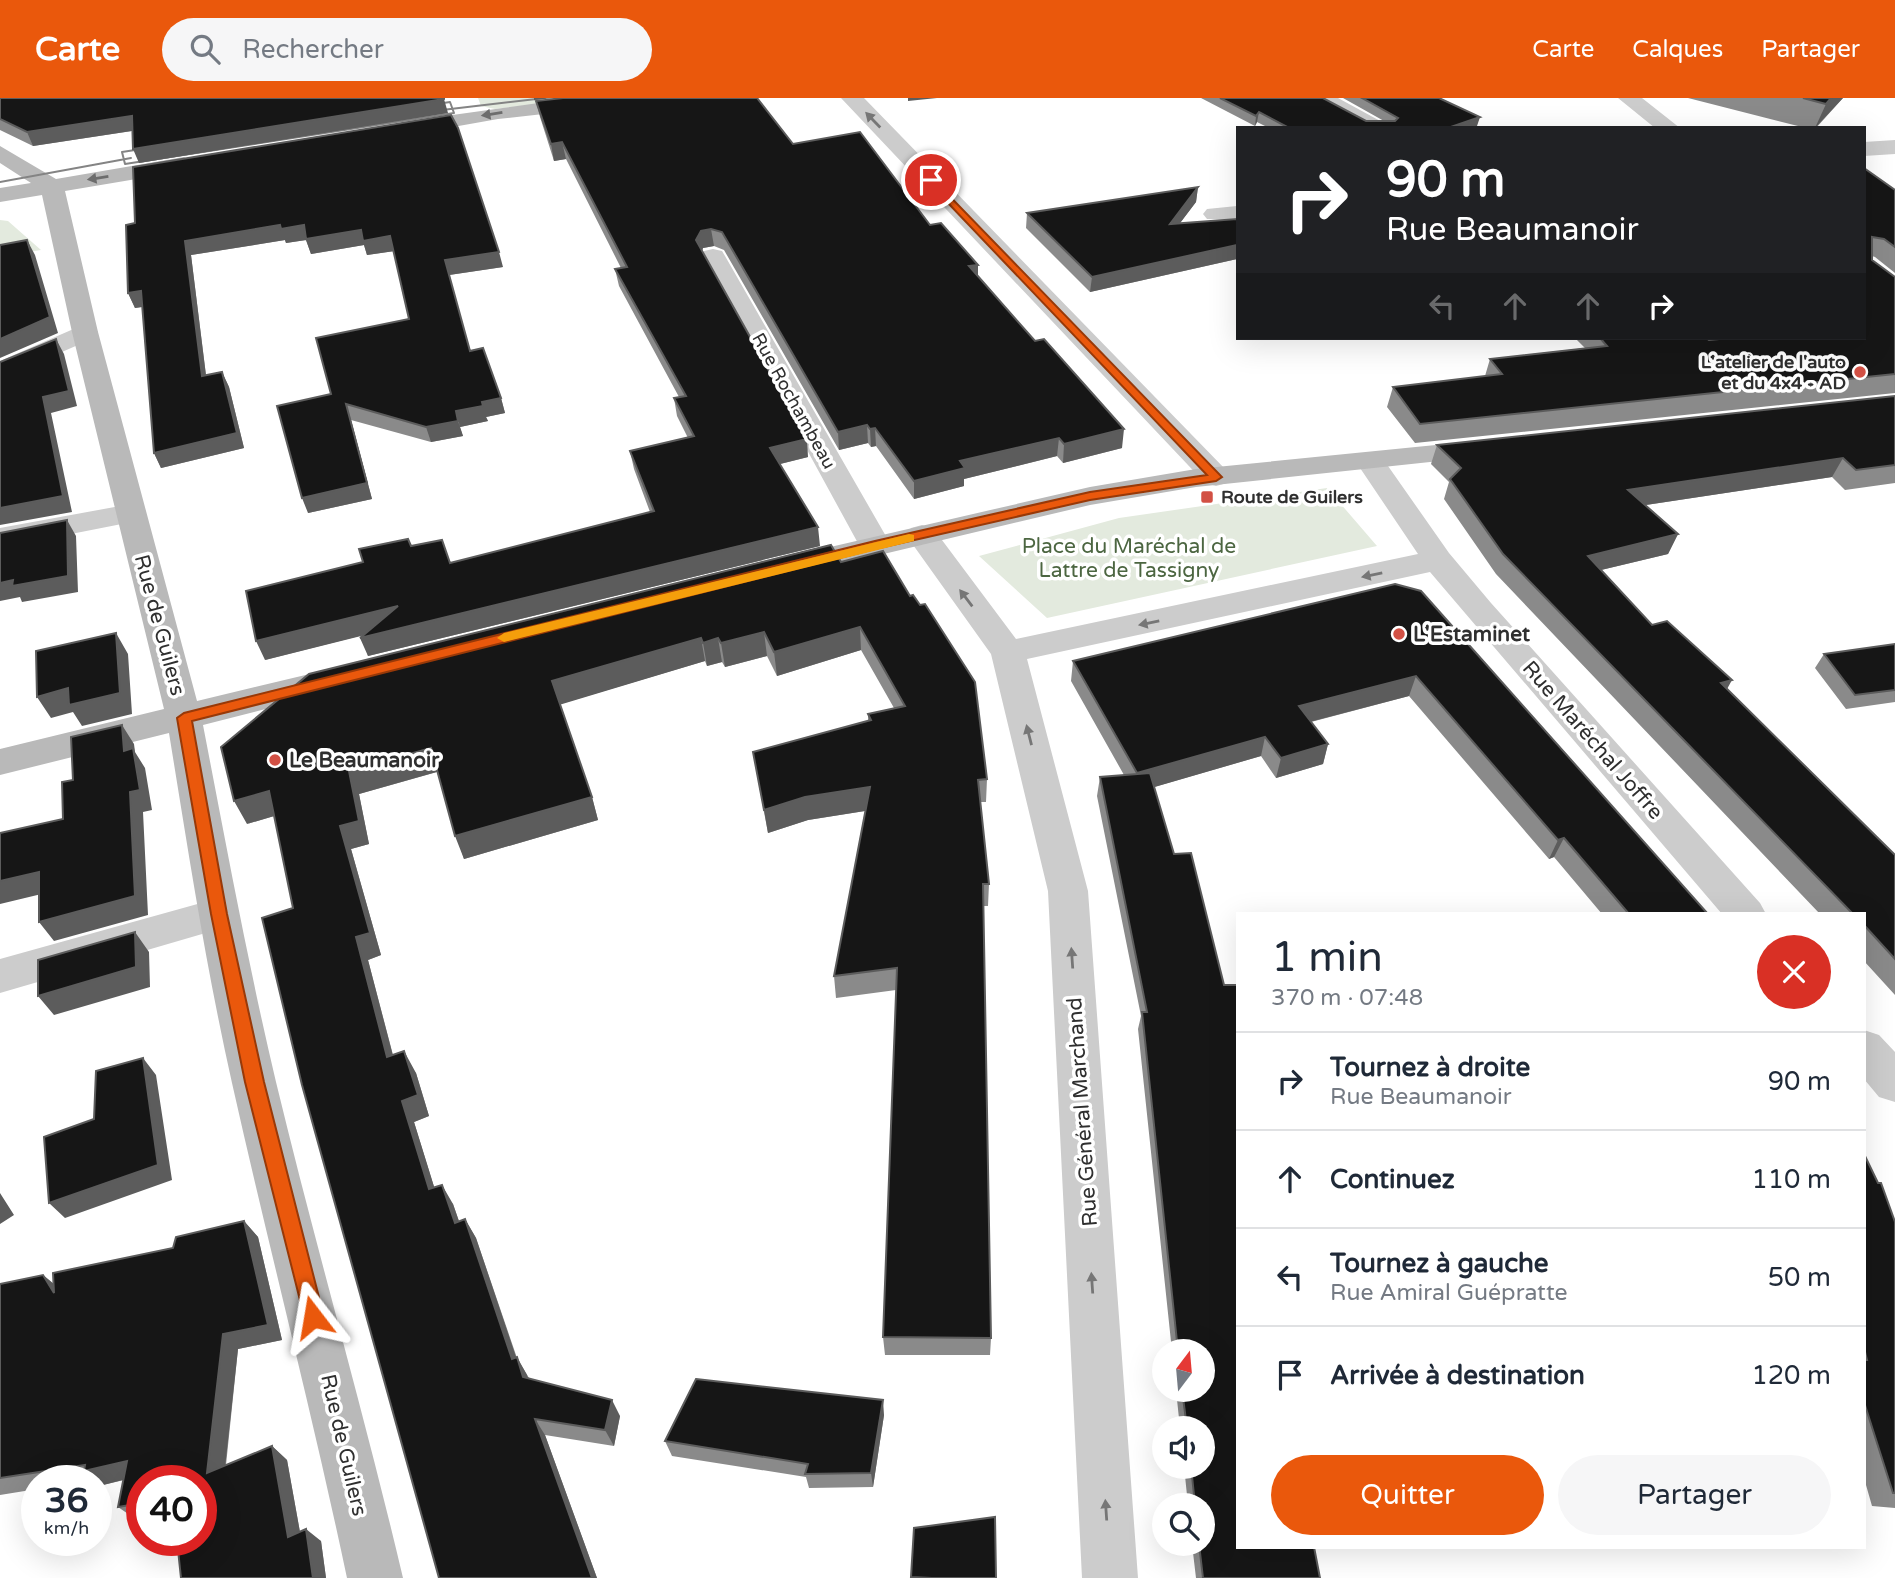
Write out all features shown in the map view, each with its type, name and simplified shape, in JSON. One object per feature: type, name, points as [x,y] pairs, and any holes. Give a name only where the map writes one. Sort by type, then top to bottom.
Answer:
[{"type":"street","points":[[378,133],[498,113],[632,98]]},
{"type":"street","points":[[852,98],[1216,477]]},
{"type":"street","points":[[1321,98],[1378,126]]},
{"type":"street","points":[[1629,98],[1667,126]]},
{"type":"street","points":[[1866,149],[1895,147]]},
{"type":"street","points":[[0,153],[52,186]]},
{"type":"street","points":[[0,195],[203,161]]},
{"type":"street","name":"Rue de Guilers","points":[[52,186],[85,332],[184,718],[219,914],[254,1082],[375,1578]]},
{"type":"street","name":"Rue Rochambeau","points":[[713,256],[875,545]]},
{"type":"street","points":[[0,371],[85,332]]},
{"type":"street","points":[[753,576],[1090,496],[1216,477],[1509,446]]},
{"type":"street","name":"Rue Maréchal Joffre","points":[[1371,462],[1438,559],[1479,611],[1744,912]]},
{"type":"street","points":[[0,538],[131,513]]},
{"type":"street","points":[[922,535],[1007,652],[1438,559]]},
{"type":"street","name":"Rue Général Marchand","points":[[1007,652],[1068,891],[1110,1578]]},
{"type":"street","points":[[0,762],[365,673]]},
{"type":"street","points":[[0,975],[219,914]]},
{"type":"street","points":[[1866,1050],[1895,1083]]},
{"type":"green space","points":[[478,98],[592,98],[495,109],[481,106]]},
{"type":"green space","points":[[0,220],[8,221],[41,250],[0,257]]},
{"type":"green space","name":"Place du Maréchal de Lattre de Tassigny","points":[[1327,488],[1377,546],[1047,618],[979,556],[1119,518]]},
{"type":"building","points":[[0,98],[444,99],[133,149],[132,116],[27,132],[0,119]]},
{"type":"building","points":[[563,98],[757,98],[793,144],[860,132],[930,225],[941,223],[978,265],[969,266],[1035,341],[1044,339],[1124,429],[1064,444],[1059,438],[960,461],[965,468],[914,481],[875,428],[870,429],[867,425],[838,432],[722,232],[711,229],[701,231],[696,240],[807,439],[770,448],[818,527],[360,638],[398,606],[256,641],[246,591],[363,562],[359,549],[408,539],[411,546],[442,540],[450,563],[654,511],[630,451],[694,436],[674,398],[686,396],[615,269],[627,267],[562,142],[551,144],[536,101]]},
{"type":"building","points":[[1220,98],[1323,98],[1366,121],[1395,121],[1398,118],[1362,98],[1439,98],[1480,117],[1454,126],[1285,126],[1259,112],[1256,116]]},
{"type":"building","points":[[1803,98],[1831,98],[1826,104]]},
{"type":"building","points":[[451,115],[458,128],[499,252],[445,260],[470,351],[483,348],[501,398],[482,402],[483,406],[456,411],[458,421],[426,427],[346,404],[367,483],[302,498],[277,406],[331,394],[316,338],[409,319],[390,236],[363,241],[361,230],[306,239],[304,225],[281,229],[280,225],[185,241],[202,376],[222,372],[237,433],[154,453],[141,291],[128,293],[126,225],[135,223],[133,167]]},
{"type":"building","points":[[1866,169],[1895,190],[1895,247],[1884,239],[1872,237],[1872,260],[1895,277],[1895,374],[1420,424],[1393,387],[1502,374],[1490,359],[1607,346],[1602,340],[1866,340]]},
{"type":"building","points":[[1198,187],[1170,224],[1236,219],[1236,245],[1092,277],[1027,213]]},
{"type":"building","points":[[27,240],[50,317],[0,339],[0,245]]},
{"type":"building","points":[[56,339],[69,391],[43,397],[63,496],[0,508],[0,362]]},
{"type":"building","points":[[1895,396],[1895,465],[1856,470],[1843,458],[1628,490],[1678,534],[1588,556],[1652,625],[1667,621],[1732,680],[1721,683],[1895,855],[1895,959],[1866,927],[1866,912],[1851,912],[1503,554],[1450,479],[1461,468],[1437,445]]},
{"type":"building","points":[[67,520],[68,576],[12,586],[13,580],[0,583],[0,533]]},
{"type":"building","points":[[831,545],[841,562],[883,551],[910,596],[913,595],[920,605],[925,604],[975,682],[987,779],[978,780],[989,884],[983,884],[991,1338],[883,1337],[897,968],[834,976],[870,787],[805,797],[764,810],[753,752],[871,720],[868,714],[905,706],[860,627],[774,652],[764,632],[721,643],[718,638],[703,643],[701,638],[552,681],[592,797],[455,836],[431,748],[349,771],[359,821],[340,826],[370,933],[356,937],[387,1057],[404,1051],[418,1095],[402,1101],[429,1189],[442,1185],[455,1223],[465,1219],[512,1359],[517,1357],[523,1377],[612,1400],[605,1430],[535,1419],[592,1578],[439,1578],[302,1085],[262,918],[293,908],[269,791],[234,801],[221,747],[309,674]]},
{"type":"building","points":[[1395,584],[1421,591],[1706,912],[1627,912],[1564,838],[1558,840],[1416,676],[1299,706],[1328,744],[1281,758],[1265,737],[1137,773],[1073,661]]},
{"type":"building","points":[[116,633],[120,693],[69,705],[68,688],[37,697],[36,651]]},
{"type":"building","points":[[1895,644],[1895,690],[1855,695],[1824,654]]},
{"type":"building","points":[[122,725],[124,751],[133,748],[140,790],[130,792],[135,896],[39,922],[39,872],[0,881],[0,833],[63,819],[62,782],[73,780],[71,737]]},
{"type":"building","points":[[1150,773],[1174,854],[1191,853],[1224,985],[1236,985],[1236,1549],[1314,1549],[1320,1578],[1203,1578],[1200,1556],[1215,1556],[1215,1493],[1194,1493],[1192,1479],[1215,1479],[1215,1416],[1185,1416],[1184,1402],[1215,1402],[1215,1339],[1177,1339],[1142,1012],[1147,1012],[1100,777]]},
{"type":"building","points":[[135,932],[136,967],[38,996],[38,960]]},
{"type":"building","points":[[143,1058],[158,1165],[49,1203],[44,1137],[94,1119],[96,1071]]},
{"type":"building","points":[[1866,1158],[1878,1183],[1881,1183],[1895,1222],[1895,1493],[1866,1408]]},
{"type":"building","points":[[244,1221],[268,1325],[223,1334],[208,1465],[126,1465],[127,1461],[110,1465],[21,1465],[21,1475],[0,1478],[0,1284],[43,1275],[54,1293],[53,1273],[173,1248],[176,1237]]},
{"type":"building","points":[[696,1379],[883,1400],[871,1473],[805,1474],[808,1464],[665,1441]]},
{"type":"building","points":[[272,1446],[288,1537],[306,1529],[313,1578],[181,1578],[179,1556],[217,1556],[217,1469]]},
{"type":"building","points":[[126,1466],[126,1506],[118,1507]]},
{"type":"building","points":[[995,1517],[996,1578],[911,1577],[914,1528]]},
{"type":"tram line","points":[[452,109],[545,98]]},
{"type":"tram line","points":[[124,159],[122,152],[450,102],[452,109]]},
{"type":"tram line","points":[[124,159],[125,164],[454,113],[452,109]]},
{"type":"tram line","points":[[442,110],[452,109]]},
{"type":"tram line","points":[[124,159],[131,158]]},
{"type":"tram line","points":[[0,182],[124,159]]},
{"type":"slow traffic","points":[[504,638],[909,538]]},
{"type":"place","name":"L'atelier de l'auto et du 4x4 - AD","points":[[1860,372]]},
{"type":"place","name":"Route de Guilers","points":[[1207,497]]},
{"type":"place","name":"L'Estaminet","points":[[1399,634]]},
{"type":"place","name":"Le Beaumanoir","points":[[275,760]]},
{"type":"route","points":[[313,1317],[254,1082],[219,914],[184,718],[875,545],[1090,496],[1216,477],[931,180]]}]
